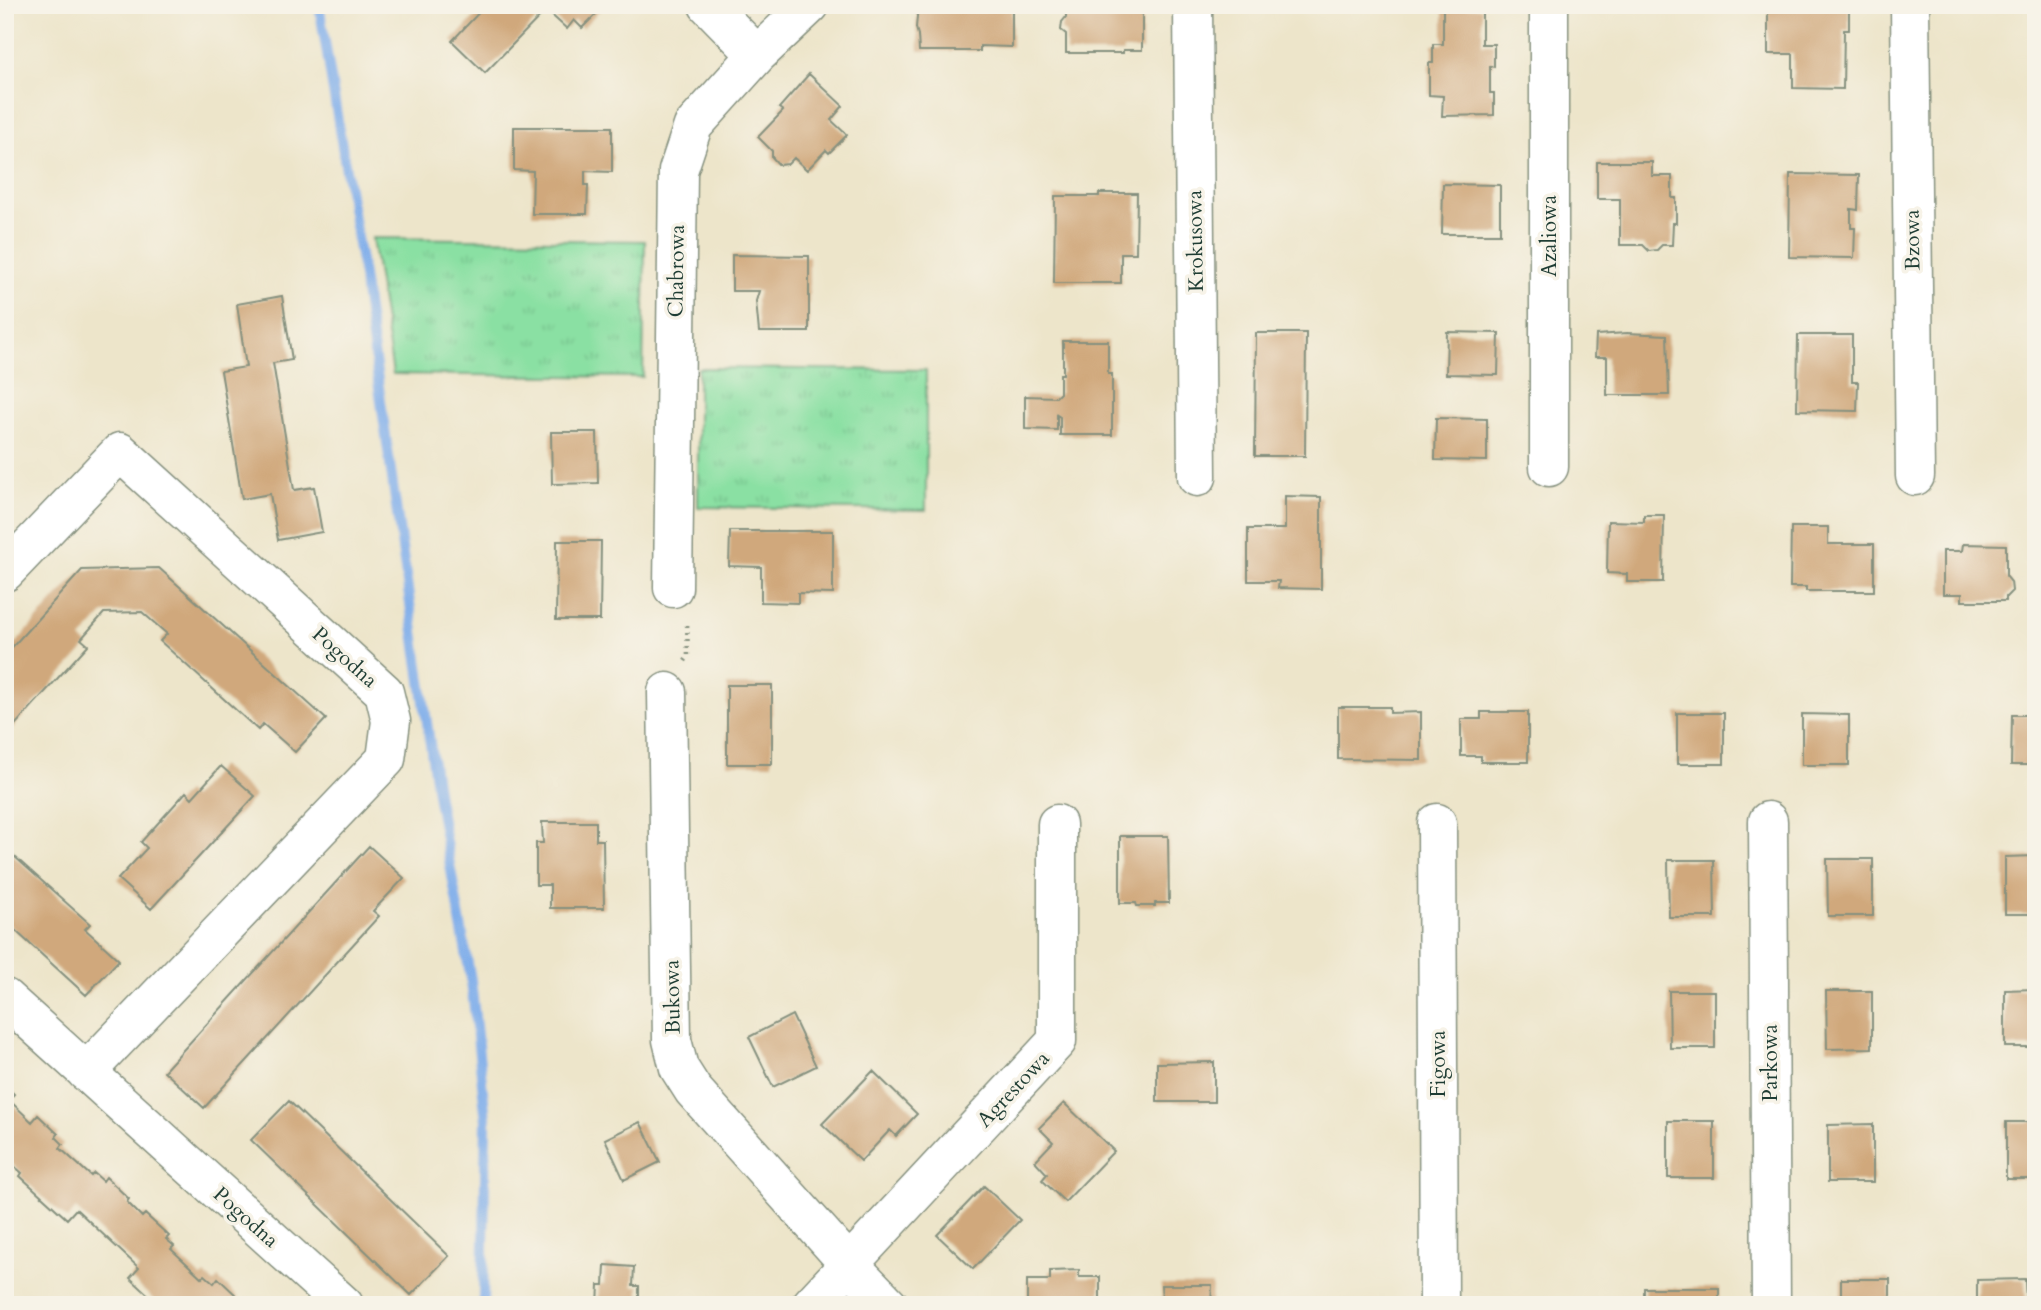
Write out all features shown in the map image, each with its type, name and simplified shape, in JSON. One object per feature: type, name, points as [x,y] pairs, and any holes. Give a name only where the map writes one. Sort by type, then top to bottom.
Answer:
[{"type":"street","points":[[708,5],[757,55]]},
{"type":"street","name":"Chabrowa","points":[[673,588],[678,171],[693,126],[757,55],[810,5]]},
{"type":"street","name":"Krokusowa","points":[[1193,5],[1197,477]]},
{"type":"street","name":"Azaliowa","points":[[1549,5],[1549,467]]},
{"type":"street","name":"Bzowa","points":[[1910,5],[1915,475]]},
{"type":"street","name":"Pogodna","points":[[5,572],[120,452],[384,692],[391,721],[386,759],[86,1072]]},
{"type":"street","name":"Bukowa","points":[[667,692],[672,1040],[679,1068],[693,1090],[889,1305]]},
{"type":"street","name":"Parkowa","points":[[1768,821],[1771,1305]]},
{"type":"street","name":"Figowa","points":[[1437,823],[1439,1305]]},
{"type":"street","name":"Agrestowa","points":[[811,1305],[1057,1041],[1057,824]]},
{"type":"street","name":"Pogodna","points":[[5,998],[344,1305]]},
{"type":"green space","points":[[372,238],[645,241],[643,377],[393,374]]},
{"type":"green space","points":[[698,368],[926,370],[926,510],[698,507]]},
{"type":"building","points":[[486,5],[605,5],[582,28],[574,20],[567,29],[546,10],[485,73],[452,41]]},
{"type":"building","points":[[918,5],[1012,5],[1012,47],[980,46],[980,51],[919,51],[916,28]]},
{"type":"building","points":[[1066,5],[1142,5],[1142,50],[1123,50],[1123,53],[1066,53],[1066,34],[1061,30],[1066,17]]},
{"type":"building","points":[[1768,5],[1849,5],[1849,30],[1844,30],[1843,89],[1793,88],[1793,54],[1768,54]]},
{"type":"building","points":[[1443,7],[1482,8],[1482,44],[1494,44],[1494,67],[1490,66],[1490,93],[1494,93],[1494,115],[1442,116],[1443,96],[1429,95],[1429,63],[1433,63],[1433,44],[1443,44]]},
{"type":"building","points":[[809,74],[843,106],[831,120],[847,135],[829,153],[826,150],[807,170],[794,158],[788,164],[779,165],[772,157],[772,151],[758,137],[783,111],[779,108]]},
{"type":"building","points":[[514,127],[612,127],[612,172],[585,171],[585,185],[588,185],[587,214],[532,214],[533,171],[514,170]]},
{"type":"building","points":[[1597,162],[1652,162],[1652,176],[1672,176],[1672,198],[1676,198],[1676,223],[1673,223],[1672,245],[1662,245],[1657,250],[1649,251],[1643,245],[1620,245],[1620,199],[1597,199]]},
{"type":"building","points":[[1790,174],[1859,175],[1858,210],[1851,209],[1851,228],[1855,228],[1854,258],[1789,257]]},
{"type":"building","points":[[1443,184],[1500,185],[1500,234],[1442,234]]},
{"type":"building","points":[[1099,193],[1137,193],[1136,253],[1121,253],[1121,283],[1054,283],[1055,196],[1099,196]]},
{"type":"building","points":[[732,255],[809,256],[809,332],[759,332],[756,301],[759,291],[732,291]]},
{"type":"building","points":[[282,296],[292,360],[273,363],[294,490],[314,487],[322,532],[278,540],[270,494],[242,499],[221,371],[246,367],[237,304]]},
{"type":"building","points":[[1447,332],[1499,333],[1498,375],[1446,374]]},
{"type":"building","points":[[1256,333],[1306,333],[1305,456],[1255,456]]},
{"type":"building","points":[[1596,335],[1667,335],[1669,395],[1607,395],[1607,357],[1595,357]]},
{"type":"building","points":[[1798,335],[1852,335],[1852,382],[1858,382],[1857,411],[1797,410]]},
{"type":"building","points":[[1063,341],[1108,341],[1108,374],[1112,374],[1112,435],[1060,435],[1060,417],[1057,415],[1057,430],[1025,429],[1025,396],[1056,397],[1060,393]]},
{"type":"building","points":[[1436,418],[1487,419],[1487,461],[1435,460]]},
{"type":"building","points":[[551,432],[597,432],[598,483],[552,484]]},
{"type":"building","points":[[1285,496],[1321,497],[1321,589],[1278,588],[1279,581],[1248,581],[1248,529],[1285,529]]},
{"type":"building","points":[[1644,515],[1664,515],[1663,582],[1627,582],[1627,574],[1607,573],[1608,521],[1644,522]]},
{"type":"building","points":[[1791,527],[1828,527],[1828,544],[1874,544],[1874,591],[1806,591],[1806,587],[1790,587]]},
{"type":"building","points":[[730,531],[833,531],[833,594],[798,593],[798,603],[761,602],[761,567],[729,566]]},
{"type":"building","points":[[557,541],[601,541],[600,620],[556,620]]},
{"type":"building","points":[[1963,544],[2006,545],[2006,576],[2011,582],[2012,591],[2006,601],[1962,601],[1962,594],[1943,594],[1943,551],[1962,551]]},
{"type":"building","points":[[159,568],[326,719],[295,752],[263,724],[258,730],[160,641],[167,634],[142,612],[104,613],[81,639],[88,645],[5,736],[5,655],[82,570]]},
{"type":"building","points":[[727,685],[772,685],[772,764],[727,764]]},
{"type":"building","points":[[1338,707],[1390,707],[1390,713],[1421,712],[1421,760],[1338,759]]},
{"type":"building","points":[[1481,712],[1528,712],[1528,762],[1481,762],[1481,756],[1461,756],[1461,719],[1481,719]]},
{"type":"building","points":[[1677,713],[1724,713],[1724,764],[1677,764]]},
{"type":"building","points":[[1802,714],[1849,715],[1849,765],[1802,765]]},
{"type":"building","points":[[2012,715],[2036,715],[2036,765],[2011,765]]},
{"type":"building","points":[[221,766],[255,796],[151,909],[118,879],[147,848],[141,842],[186,792],[192,798]]},
{"type":"building","points":[[542,822],[596,822],[596,840],[603,840],[604,908],[550,908],[550,885],[536,885],[536,843],[543,843]]},
{"type":"building","points":[[1120,836],[1168,836],[1169,903],[1137,906],[1136,903],[1120,903]]},
{"type":"building","points":[[369,846],[404,878],[373,911],[379,916],[204,1108],[164,1071]]},
{"type":"building","points":[[5,848],[90,924],[85,929],[119,960],[86,995],[5,921]]},
{"type":"building","points":[[2036,856],[2036,914],[2005,914],[2005,857]]},
{"type":"building","points":[[1827,859],[1873,859],[1873,916],[1828,916]]},
{"type":"building","points":[[1668,860],[1714,860],[1715,917],[1669,917]]},
{"type":"building","points":[[2036,989],[2036,1047],[2005,1047],[2005,990]]},
{"type":"building","points":[[1669,991],[1715,991],[1715,1048],[1670,1048]]},
{"type":"building","points":[[1826,991],[1872,991],[1872,1048],[1827,1049]]},
{"type":"building","points":[[792,1015],[816,1066],[773,1087],[749,1037]]},
{"type":"building","points":[[1214,1062],[1214,1102],[1157,1102],[1157,1063]]},
{"type":"building","points":[[873,1071],[917,1114],[896,1136],[890,1130],[861,1161],[822,1124]]},
{"type":"building","points":[[5,1085],[14,1094],[9,1100],[32,1122],[38,1115],[58,1134],[56,1137],[63,1144],[60,1148],[91,1176],[94,1173],[103,1181],[106,1177],[129,1199],[127,1202],[142,1217],[145,1214],[169,1236],[166,1239],[174,1246],[171,1249],[202,1278],[205,1275],[214,1283],[218,1278],[239,1298],[232,1305],[160,1305],[154,1300],[130,1278],[139,1268],[76,1209],[67,1219],[20,1176],[22,1173],[5,1158]]},
{"type":"building","points":[[289,1101],[449,1256],[411,1295],[251,1140]]},
{"type":"building","points":[[1064,1103],[1114,1151],[1065,1202],[1042,1180],[1047,1174],[1035,1161],[1053,1142],[1039,1128]]},
{"type":"building","points":[[1668,1121],[1714,1121],[1714,1178],[1668,1178]]},
{"type":"building","points":[[640,1122],[660,1162],[624,1180],[605,1139]]},
{"type":"building","points":[[2006,1122],[2036,1122],[2036,1179],[2006,1179]]},
{"type":"building","points":[[1873,1124],[1873,1182],[1828,1182],[1828,1125]]},
{"type":"building","points":[[984,1186],[1020,1220],[973,1269],[937,1235]]},
{"type":"building","points":[[605,1265],[634,1267],[633,1286],[639,1286],[639,1305],[598,1305],[599,1285],[604,1285]]},
{"type":"building","points":[[1079,1270],[1079,1277],[1100,1277],[1100,1305],[1027,1305],[1027,1280],[1050,1280],[1050,1271]]},
{"type":"building","points":[[1841,1279],[1890,1279],[1890,1305],[1841,1305]]},
{"type":"building","points":[[2025,1279],[2026,1305],[1977,1305],[1977,1280]]},
{"type":"building","points":[[1161,1285],[1212,1285],[1211,1305],[1157,1305],[1162,1298]]},
{"type":"building","points":[[1644,1288],[1719,1288],[1719,1305],[1644,1305]]},
{"type":"waterway","points":[[319,5],[361,262],[438,799],[471,980],[486,1120],[483,1305]]}]
